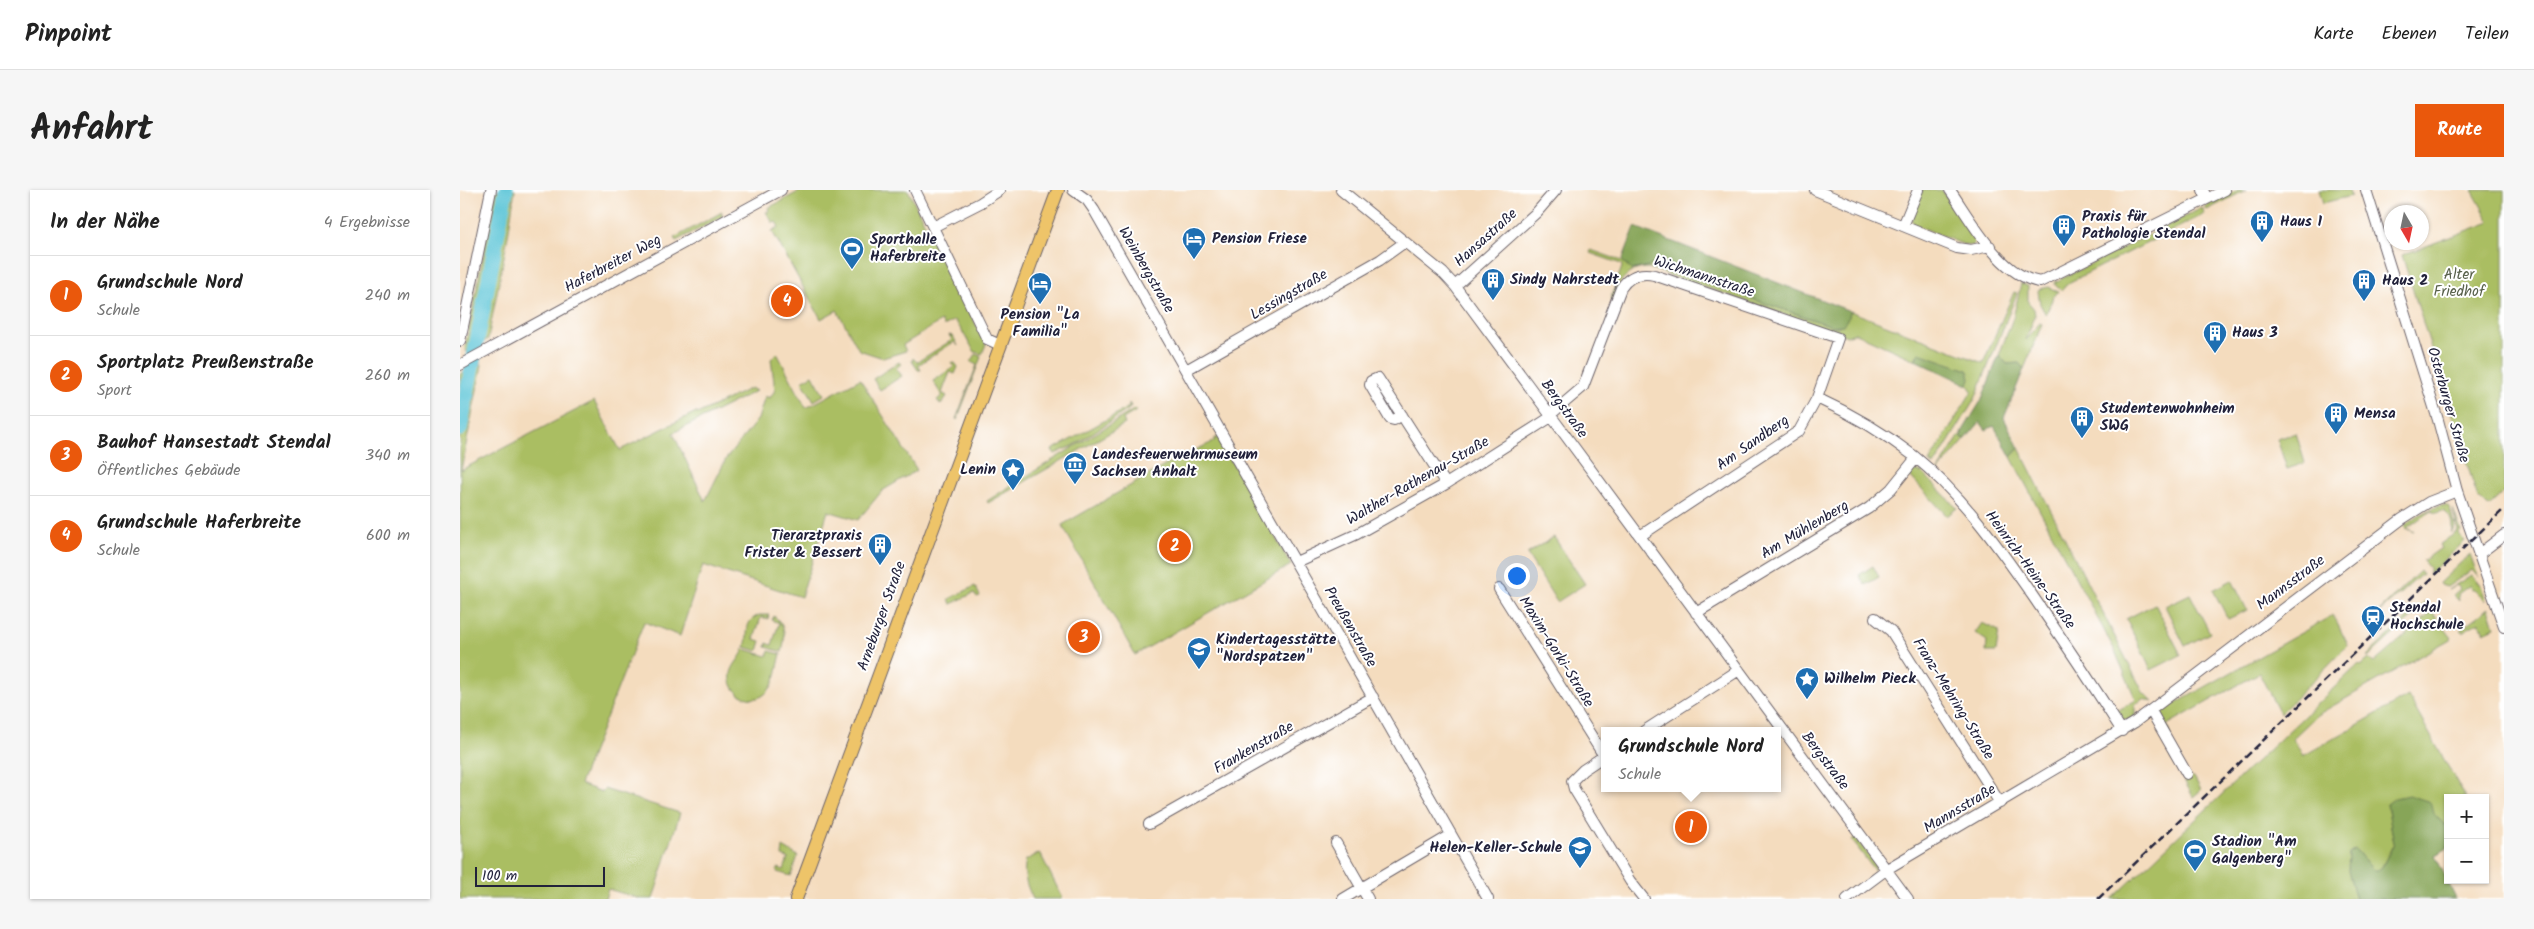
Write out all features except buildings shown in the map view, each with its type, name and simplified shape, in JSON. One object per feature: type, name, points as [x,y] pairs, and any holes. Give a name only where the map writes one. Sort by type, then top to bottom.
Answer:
[{"type":"main road","name":"Arneburger Straße","points":[[796,899],[1058,190]]},
{"type":"street","points":[[460,342],[491,190]]},
{"type":"street","name":"Haferbreiter Weg","points":[[461,364],[782,190]]},
{"type":"street","points":[[915,190],[987,339],[1000,345]]},
{"type":"street","points":[[933,226],[980,203],[1000,190]]},
{"type":"street","name":"Weinbergstraße","points":[[1073,190],[1086,200],[1094,210],[1186,370]]},
{"type":"street","name":"Bergstraße","points":[[1341,190],[1443,272],[1908,899]]},
{"type":"street","name":"Hansastraße","points":[[1454,286],[1537,212],[1556,190]]},
{"type":"street","points":[[1815,190],[1957,248],[1971,250],[1990,246]]},
{"type":"street","points":[[1903,226],[1918,190]]},
{"type":"street","points":[[1950,190],[1990,246],[2010,268],[2030,280],[2040,282],[2205,195],[2225,190]]},
{"type":"street","name":"Osterburger Straße","points":[[2366,190],[2438,420],[2457,491],[2504,627]]},
{"type":"street","name":"Lessingstraße","points":[[1186,370],[1380,260],[1405,242]]},
{"type":"street","name":"Wichmannstraße","points":[[1550,416],[1583,387],[1621,288],[1630,278],[1638,274],[1654,275],[1838,338]]},
{"type":"street","name":"Am Sandberg","points":[[1640,536],[1794,436],[1802,427],[1817,398],[1838,338]]},
{"type":"street","name":"Preußenstraße","points":[[1186,370],[1488,899]]},
{"type":"street","name":"Heinrich-Heine-Straße","points":[[1817,398],[1881,432],[1916,458],[1947,488],[1999,548],[2122,731]]},
{"type":"street","points":[[1402,415],[1446,484]]},
{"type":"street","name":"Walther-Rathenau-Straße","points":[[1296,562],[1357,534],[1446,484],[1550,416]]},
{"type":"street","name":"Am Mühlenberg","points":[[1696,613],[1869,508],[1890,489],[1916,458]]},
{"type":"street","name":"Mannsstraße","points":[[1847,899],[1887,869],[2122,731],[2151,711],[2402,519],[2429,502],[2457,491]]},
{"type":"street","points":[[2479,554],[2504,535]]},
{"type":"street","name":"Maxim-Gorki-Straße","points":[[1499,590],[1601,751]]},
{"type":"street","name":"Franz-Mehring-Straße","points":[[1875,618],[1892,631],[2000,802]]},
{"type":"street","points":[[1650,727],[1739,670]]},
{"type":"street","name":"Frankenstraße","points":[[1149,824],[1373,697]]},
{"type":"street","points":[[2151,711],[2187,774]]},
{"type":"street","name":"Maxim-Gorki-Straße","points":[[1601,758],[1576,776],[1572,781],[1574,789],[1630,881],[1644,899]]},
{"type":"street","points":[[1342,899],[1451,834]]},
{"type":"street","points":[[1336,843],[1368,899]]},
{"type":"green space","points":[[496,190],[515,190],[508,236],[488,339],[467,352],[465,348]]},
{"type":"green space","points":[[802,190],[908,190],[986,344],[982,354],[975,352],[955,320],[944,326],[941,321],[903,345],[906,351],[883,358],[859,350],[837,310],[821,319],[772,231],[779,227],[776,222],[773,223],[766,212],[769,211],[768,208]]},
{"type":"green space","points":[[1921,190],[1942,190],[1975,237],[1973,245],[1967,246],[1913,224],[1911,217]]},
{"type":"green space","points":[[2238,190],[2246,190],[2207,210],[2204,207]]},
{"type":"green space","points":[[2319,190],[2349,190],[2351,196],[2323,203]]},
{"type":"green space","name":"Alter Friedhof","points":[[2472,190],[2504,190],[2504,492],[2489,506],[2478,499],[2402,255],[2415,250],[2429,250],[2429,245],[2490,222]]},
{"type":"green space","points":[[2202,208],[2205,214],[2070,282],[2061,290],[2055,285],[2055,282]]},
{"type":"green space","points":[[722,212],[722,217],[676,241],[674,238]]},
{"type":"green space","points":[[1635,227],[1850,311],[1849,317],[1843,325],[1832,326],[1652,265],[1632,270],[1622,261]]},
{"type":"green space","points":[[1591,250],[1622,261],[1634,270],[1652,265],[1832,326],[1838,327],[1849,317],[1850,311],[1983,363],[2014,292],[2017,293],[1975,399],[1934,466],[1929,462],[1972,391],[1968,385],[1970,379],[1917,355],[1915,360],[1855,333],[1847,336],[1649,268],[1635,270],[1624,277],[1612,301],[1610,300],[1622,267],[1621,264],[1590,253]]},
{"type":"green space","points":[[2021,284],[2028,286],[2028,302],[2034,309],[2035,315],[2026,340],[2040,323],[2042,324],[2024,369],[2019,363],[2007,364],[1999,355],[2013,318]]},
{"type":"green space","points":[[2049,287],[2058,292],[2053,297],[2046,315],[2040,304],[2038,291],[2039,289]]},
{"type":"green space","points":[[949,335],[953,336],[958,346],[954,342],[918,365],[921,370],[918,370],[912,361],[913,358],[917,362],[952,340]]},
{"type":"green space","points":[[777,353],[806,408],[860,379],[917,470],[882,491],[858,520],[828,511],[801,597],[703,565],[680,636],[644,622],[580,784],[602,792],[604,789],[680,813],[653,899],[641,899],[608,889],[605,899],[460,899],[460,374],[480,361],[482,365],[461,470],[594,401],[620,450],[696,412],[697,414],[751,388],[756,391],[673,433],[705,501],[726,459],[758,419],[765,396],[770,398],[775,390],[771,359]]},
{"type":"green space","points":[[1919,353],[1968,370],[1970,379],[1968,385],[1915,360]]},
{"type":"green space","points":[[976,354],[981,357],[957,420],[977,365],[971,362]]},
{"type":"green space","points":[[1999,355],[2007,364],[2019,363],[2024,369],[2004,418],[2019,448],[2011,457],[1994,426],[1986,430],[1980,422],[1965,440],[1962,438],[1962,432],[1981,401]]},
{"type":"green space","points":[[899,362],[901,364],[896,368],[902,376],[880,390],[873,379]]},
{"type":"green space","points":[[951,362],[955,363],[958,367],[955,374],[950,372],[942,393],[947,396],[941,405],[937,400],[942,396],[933,381],[954,367]]},
{"type":"green space","points":[[813,375],[824,395],[814,401],[802,381]]},
{"type":"green space","points":[[1129,403],[1131,406],[1129,409],[1073,446],[1055,454],[1052,450],[1129,407]]},
{"type":"green space","points":[[1135,409],[1136,411],[1123,419],[1125,424],[988,503],[987,501],[1004,490]]},
{"type":"green space","points":[[1962,432],[1962,438],[1965,440],[1937,472]]},
{"type":"green space","points":[[2296,433],[2305,463],[2287,469],[2277,439]]},
{"type":"green space","points":[[1218,437],[1251,496],[1250,498],[1252,501],[1254,500],[1291,565],[1135,655],[1062,525],[1178,458],[1215,441],[1214,439]]},
{"type":"green space","points":[[2019,448],[2143,692],[2153,702],[2143,699],[2135,705],[2135,716],[2130,720],[2122,720],[2115,712],[2136,700],[2114,649],[2011,457]]},
{"type":"green space","points":[[1915,471],[1923,473],[1957,508],[1947,516],[1909,475]]},
{"type":"green space","points":[[2446,505],[2450,508],[2455,527],[2451,533],[2451,521],[2443,511],[2437,513],[2430,511],[2407,528],[2414,532],[2405,528],[2405,525],[2424,512]]},
{"type":"green space","points":[[2453,509],[2461,531],[2458,534],[2465,541],[2429,574],[2429,568],[2423,561],[2441,548],[2439,545],[2458,531]]},
{"type":"green space","points":[[1554,537],[1585,584],[1557,602],[1527,554]]},
{"type":"green space","points":[[2470,554],[2478,577],[2472,570],[2447,587],[2440,585],[2439,583]]},
{"type":"green space","points":[[1873,566],[1879,577],[1865,585],[1859,575]]},
{"type":"green space","points":[[2420,571],[2422,574],[2371,619]]},
{"type":"green space","points":[[2471,575],[2480,583],[2485,601],[2474,590],[2471,590],[2470,585],[2458,594],[2459,601],[2453,595],[2460,589],[2457,585],[2448,590]]},
{"type":"green space","points":[[2232,580],[2247,610],[2228,619],[2213,590]]},
{"type":"green space","points":[[975,586],[980,596],[977,597],[974,593],[951,604],[949,599]]},
{"type":"green space","points":[[2190,594],[2210,633],[2185,646],[2165,606]]},
{"type":"green space","points":[[2425,601],[2428,603],[2367,656]]},
{"type":"green space","points":[[2155,604],[2181,655],[2151,670],[2126,619]]},
{"type":"green space","points":[[2489,608],[2495,627],[2484,632],[2479,622],[2462,632],[2460,630]]},
{"type":"green space","points":[[2432,612],[2452,638],[2317,715],[2293,738],[2303,756],[2408,696],[2464,794],[2444,794],[2444,824],[2435,816],[2387,804],[2394,843],[2382,867],[2378,871],[2373,870],[2355,849],[2349,853],[2349,871],[2356,899],[2112,899],[2359,664],[2361,666],[2369,659],[2374,663]]},
{"type":"green space","points":[[759,615],[769,615],[768,619],[761,617],[754,639],[761,641],[758,651],[745,647],[748,625],[750,621]]},
{"type":"green space","points":[[2333,615],[2348,645],[2280,714],[2259,673],[2167,725],[2171,738],[2157,714]]},
{"type":"green space","points":[[774,616],[781,624],[784,632],[782,652],[766,647],[767,643],[772,645],[779,623],[772,620]]},
{"type":"green space","points":[[1982,623],[1999,631],[1996,652],[1986,652],[1987,641],[1975,633]]},
{"type":"green space","points":[[744,649],[767,656],[769,651],[781,654],[771,688],[762,696],[756,698],[749,698],[737,692],[731,680],[732,670]]},
{"type":"green space","points":[[2169,752],[2188,777],[2194,777],[2201,790],[2193,797]]},
{"type":"green space","points":[[2409,795],[2430,802],[2435,816],[2444,824],[2444,850],[2435,855],[2444,874],[2444,884],[2449,884],[2456,899],[2356,899],[2348,871],[2349,853],[2355,849],[2373,870],[2378,870],[2382,867],[2394,843],[2387,804],[2395,798]]},
{"type":"green space","points":[[1855,837],[1875,863],[1874,870],[1852,840]]},
{"type":"green space","points":[[783,847],[798,856],[791,876],[777,872],[778,868],[784,870],[788,858],[782,856]]},
{"type":"green space","points":[[1040,853],[1063,899],[1033,899],[1026,880],[1025,865],[1026,860]]},
{"type":"waterway","points":[[460,429],[506,190]]},
{"type":"railway","points":[[2098,899],[2504,509]]},
{"type":"place","name":"Haus 1","points":[[2262,243]]},
{"type":"place","name":"Praxis für Pathologie Stendal","points":[[2064,247]]},
{"type":"place","name":"Pension Friese","points":[[1194,260]]},
{"type":"place","name":"Sporthalle Haferbreite","points":[[852,270]]},
{"type":"place","name":"Grundschule Haferbreite","points":[[787,301]]},
{"type":"place","name":"Sindy Nahrstedt","points":[[1493,301]]},
{"type":"place","name":"Haus 2","points":[[2364,302]]},
{"type":"place","name":"Pension \"La Familia\"","points":[[1040,305]]},
{"type":"place","name":"Haus 3","points":[[2215,354]]},
{"type":"place","name":"Mensa","points":[[2336,435]]},
{"type":"place","name":"Studentenwohnheim SWG","points":[[2082,439]]},
{"type":"place","name":"Landesfeuerwehrmuseum Sachsen Anhalt","points":[[1075,485]]},
{"type":"place","name":"Lenin","points":[[1013,491]]},
{"type":"place","name":"Sportplatz Preußenstraße","points":[[1175,546]]},
{"type":"place","name":"Tierarztpraxis Frister & Bessert","points":[[880,566]]},
{"type":"place","name":"Bauhof Hansestadt Stendal","points":[[1084,637]]},
{"type":"place","name":"Stendal Hochschule","points":[[2373,638]]},
{"type":"place","name":"Kindertagesstätte \"Nordspatzen\"","points":[[1199,670]]},
{"type":"place","name":"Wilhelm Pieck","points":[[1807,700]]},
{"type":"place","name":"Grundschule Nord","points":[[1691,827]]},
{"type":"place","name":"Helen-Keller-Schule","points":[[1580,869]]},
{"type":"place","name":"Stadion \"Am Galgenberg\"","points":[[2195,872]]}]
